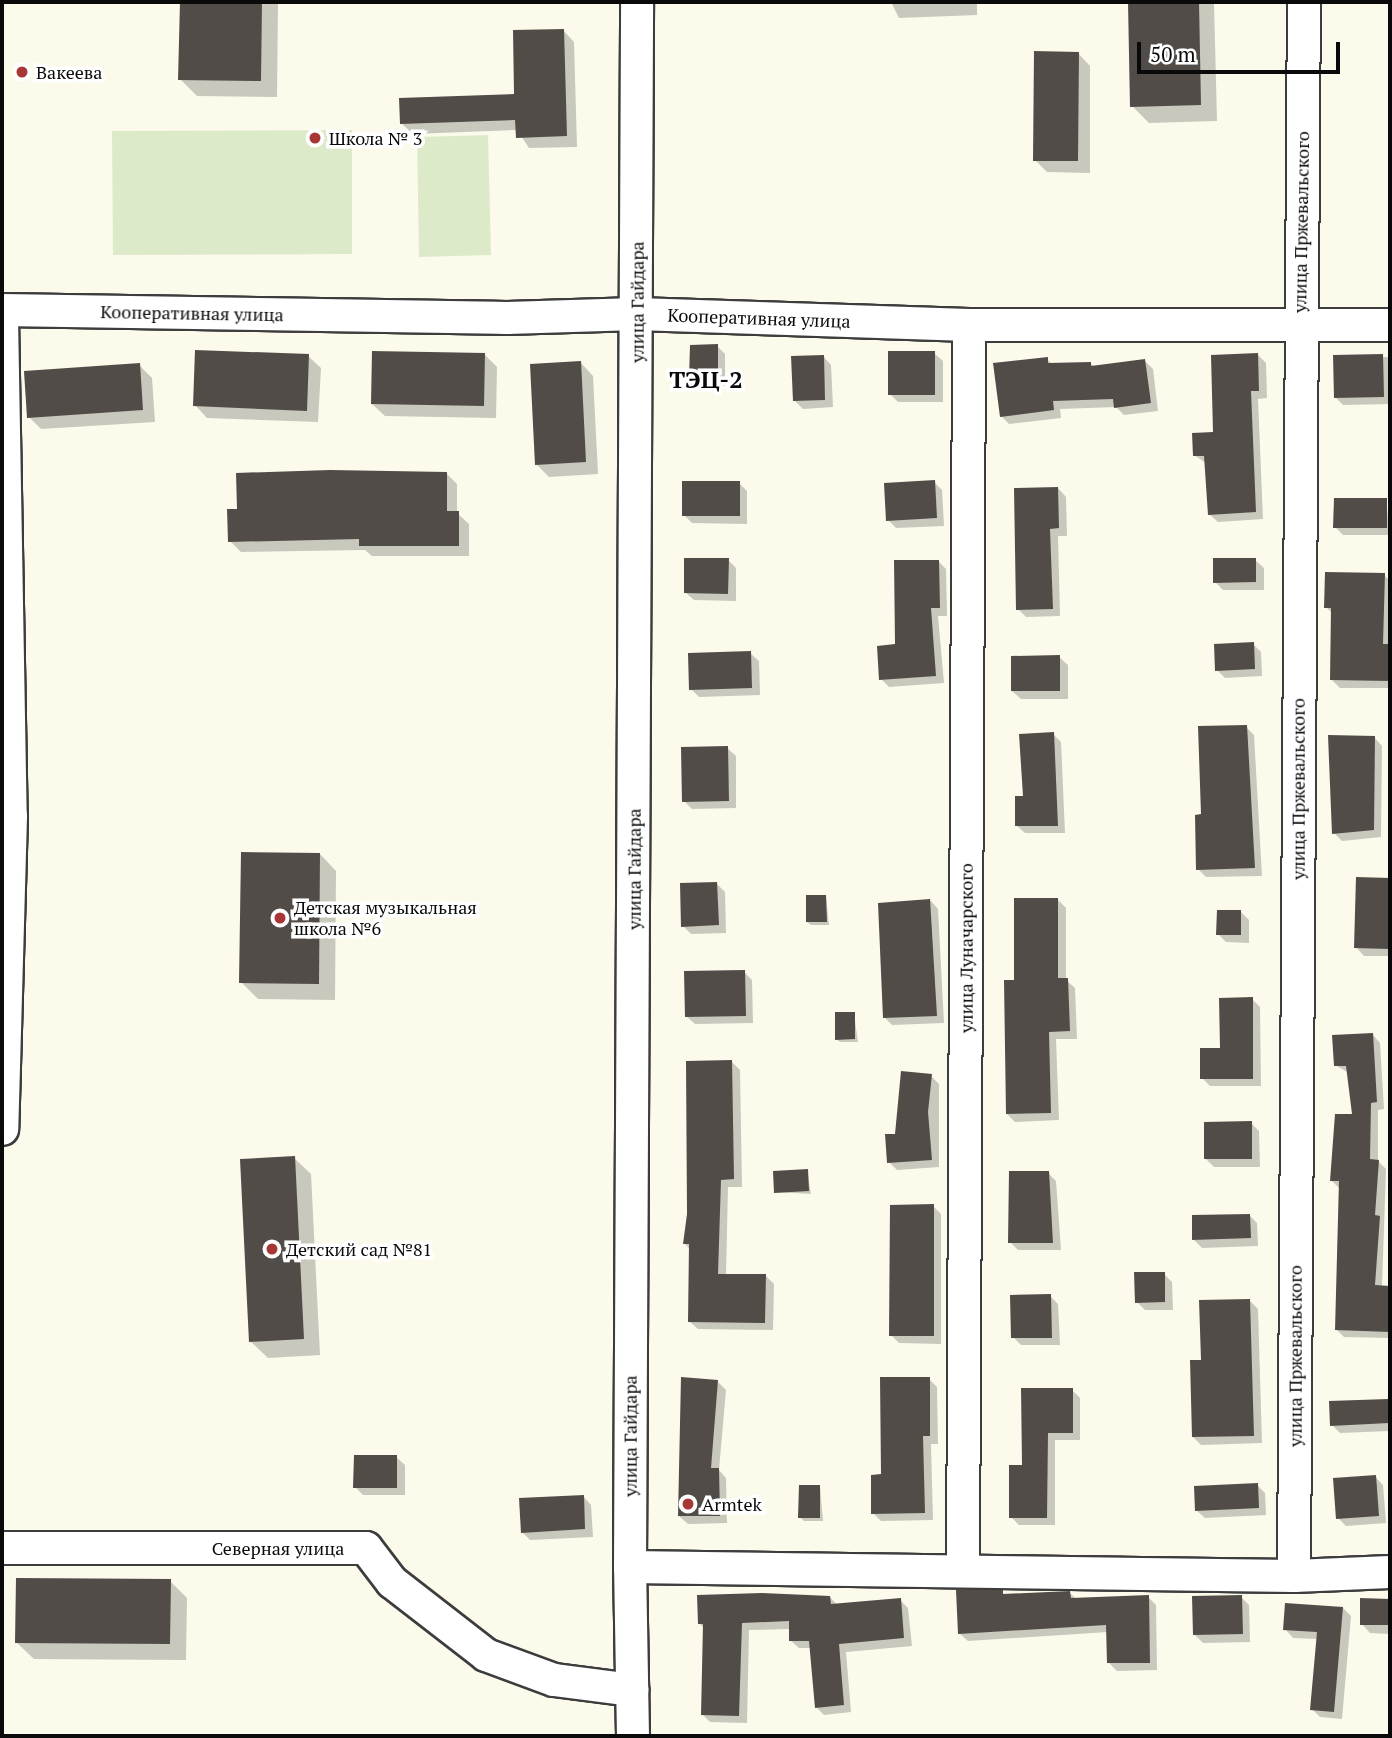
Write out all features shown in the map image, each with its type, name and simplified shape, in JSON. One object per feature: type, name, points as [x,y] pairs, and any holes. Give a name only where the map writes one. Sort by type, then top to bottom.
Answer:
[{"type":"street","name":"улица Гайдара","points":[[633,1736],[630,1567],[637,2]]},
{"type":"street","name":"улица Пржевальского","points":[[1294,1576],[1304,2]]},
{"type":"street","name":"Кооперативная улица","points":[[2,310],[507,318],[637,314],[969,325],[1390,325]]},
{"type":"street","points":[[2,317],[11,816],[5,918],[2,1129]]},
{"type":"street","name":"улица Луначарского","points":[[963,1571],[969,325]]},
{"type":"street","name":"Северная улица","points":[[2,1548],[366,1548],[392,1582],[486,1655],[554,1680],[632,1690]]},
{"type":"street","points":[[630,1567],[1294,1576],[1390,1572]]},
{"type":"green space","points":[[352,130],[352,254],[113,255],[112,131]]},
{"type":"green space","points":[[488,135],[491,255],[419,257],[417,137]]},
{"type":"building","points":[[180,2],[262,2],[261,81],[178,80]]},
{"type":"building","points":[[1128,2],[1199,2],[1201,105],[1130,107]]},
{"type":"building","points":[[564,29],[567,136],[516,138],[515,120],[400,124],[399,98],[514,94],[513,30]]},
{"type":"building","points":[[1034,51],[1079,52],[1078,161],[1033,161]]},
{"type":"building","points":[[718,344],[718,379],[689,379],[690,345]]},
{"type":"building","points":[[195,350],[309,354],[307,411],[193,406]]},
{"type":"building","points":[[372,351],[485,353],[484,406],[371,404]]},
{"type":"building","points":[[888,351],[935,351],[935,395],[888,395]]},
{"type":"building","points":[[1258,353],[1259,391],[1251,391],[1256,512],[1208,515],[1204,456],[1193,456],[1192,433],[1213,432],[1211,355]]},
{"type":"building","points":[[1383,354],[1384,397],[1334,398],[1333,355]]},
{"type":"building","points":[[824,355],[825,400],[793,401],[791,356]]},
{"type":"building","points":[[1048,357],[1048,363],[1091,362],[1091,366],[1145,359],[1151,403],[1114,408],[1113,399],[1053,401],[1054,410],[1000,417],[993,363]]},
{"type":"building","points":[[581,361],[586,462],[535,465],[530,364]]},
{"type":"building","points":[[140,363],[143,410],[27,418],[24,371]]},
{"type":"building","points":[[330,470],[447,472],[447,511],[459,511],[459,546],[359,546],[359,539],[228,542],[227,509],[237,509],[236,473]]},
{"type":"building","points":[[935,480],[937,518],[886,521],[884,483]]},
{"type":"building","points":[[682,481],[740,481],[740,516],[682,516]]},
{"type":"building","points":[[1058,487],[1059,528],[1050,529],[1053,609],[1016,610],[1014,488]]},
{"type":"building","points":[[1334,498],[1387,498],[1387,528],[1333,528]]},
{"type":"building","points":[[684,558],[729,558],[728,594],[684,593]]},
{"type":"building","points":[[1213,558],[1256,558],[1256,582],[1213,583]]},
{"type":"building","points":[[894,560],[939,560],[940,608],[931,608],[936,676],[879,680],[877,646],[895,644]]},
{"type":"building","points":[[1325,572],[1385,573],[1383,644],[1390,644],[1390,681],[1330,680],[1331,608],[1324,608]]},
{"type":"building","points":[[1254,642],[1255,669],[1215,671],[1214,644]]},
{"type":"building","points":[[751,651],[752,688],[689,690],[688,653]]},
{"type":"building","points":[[1060,655],[1060,691],[1011,691],[1011,656]]},
{"type":"building","points":[[1247,725],[1255,868],[1196,870],[1195,815],[1201,814],[1198,726]]},
{"type":"building","points":[[1054,732],[1058,826],[1015,826],[1015,796],[1023,796],[1019,734]]},
{"type":"building","points":[[1328,735],[1375,736],[1374,830],[1332,834]]},
{"type":"building","points":[[728,746],[729,801],[682,802],[681,747]]},
{"type":"building","name":"Детская музыкальная школа №6","points":[[241,852],[320,853],[319,984],[239,983]]},
{"type":"building","points":[[1356,877],[1390,878],[1390,949],[1354,948]]},
{"type":"building","points":[[717,882],[719,925],[681,927],[680,883]]},
{"type":"building","points":[[806,895],[826,895],[827,922],[806,922]]},
{"type":"building","points":[[1014,898],[1058,898],[1058,978],[1068,978],[1070,1031],[1049,1032],[1051,1113],[1006,1114],[1004,980],[1014,980]]},
{"type":"building","points":[[930,899],[937,1016],[883,1018],[878,903]]},
{"type":"building","points":[[1217,910],[1241,910],[1241,935],[1216,935]]},
{"type":"building","points":[[745,970],[746,1016],[685,1017],[684,971]]},
{"type":"building","points":[[1253,997],[1253,1079],[1200,1079],[1200,1048],[1220,1048],[1219,998]]},
{"type":"building","points":[[835,1012],[855,1012],[855,1039],[835,1040]]},
{"type":"building","points":[[1373,1033],[1377,1102],[1371,1103],[1370,1159],[1379,1160],[1375,1215],[1380,1216],[1375,1285],[1390,1286],[1390,1332],[1335,1330],[1339,1181],[1330,1181],[1335,1114],[1352,1114],[1346,1066],[1334,1066],[1332,1035]]},
{"type":"building","points":[[732,1060],[734,1179],[721,1180],[718,1274],[766,1274],[765,1323],[688,1322],[689,1244],[683,1244],[687,1214],[686,1061]]},
{"type":"building","points":[[901,1071],[932,1074],[928,1112],[932,1160],[887,1163],[885,1134],[895,1134]]},
{"type":"building","points":[[1252,1121],[1252,1159],[1204,1159],[1204,1122]]},
{"type":"building","name":"Детский сад №81","points":[[295,1156],[304,1339],[249,1342],[240,1159]]},
{"type":"building","points":[[808,1169],[809,1191],[774,1193],[773,1171]]},
{"type":"building","points":[[1009,1171],[1049,1171],[1053,1243],[1008,1243]]},
{"type":"building","points":[[934,1204],[934,1336],[889,1336],[890,1205]]},
{"type":"building","points":[[1250,1214],[1251,1238],[1192,1240],[1192,1215]]},
{"type":"building","points":[[1134,1272],[1165,1272],[1165,1302],[1135,1303]]},
{"type":"building","points":[[1051,1294],[1052,1338],[1011,1338],[1010,1295]]},
{"type":"building","points":[[1250,1299],[1254,1436],[1192,1437],[1190,1360],[1201,1360],[1199,1300]]},
{"type":"building","points":[[681,1377],[718,1380],[711,1468],[719,1468],[720,1516],[678,1516]]},
{"type":"building","points":[[880,1377],[930,1377],[930,1436],[923,1436],[925,1513],[871,1514],[871,1475],[881,1474]]},
{"type":"building","points":[[1021,1388],[1073,1388],[1073,1433],[1048,1433],[1047,1518],[1009,1518],[1009,1465],[1022,1465]]},
{"type":"building","points":[[1388,1399],[1389,1423],[1330,1426],[1329,1401]]},
{"type":"building","points":[[354,1455],[397,1455],[397,1488],[353,1488]]},
{"type":"building","points":[[1376,1475],[1379,1516],[1336,1519],[1333,1478]]},
{"type":"building","points":[[1258,1483],[1259,1508],[1195,1511],[1194,1486]]},
{"type":"building","points":[[799,1485],[820,1485],[820,1518],[798,1518]]},
{"type":"building","points":[[584,1495],[585,1529],[521,1533],[519,1498]]},
{"type":"building","points":[[16,1578],[171,1579],[170,1644],[15,1643]]},
{"type":"building","points":[[956,1590],[1003,1590],[1003,1594],[1070,1591],[1071,1598],[1149,1595],[1150,1663],[1107,1663],[1106,1625],[958,1634]]},
{"type":"building","points":[[762,1593],[830,1596],[831,1604],[901,1598],[904,1638],[839,1644],[844,1705],[815,1708],[809,1641],[789,1641],[789,1621],[742,1623],[739,1716],[701,1715],[703,1624],[698,1624],[697,1595]]},
{"type":"building","points":[[1242,1595],[1243,1634],[1193,1635],[1192,1596]]},
{"type":"building","points":[[1360,1598],[1390,1599],[1390,1625],[1360,1625]]},
{"type":"building","points":[[1285,1603],[1343,1607],[1334,1712],[1310,1710],[1317,1632],[1283,1630]]},
{"type":"place","name":"Вакеева","points":[[22,72]]},
{"type":"place","name":"Школа № 3","points":[[315,138]]},
{"type":"place","name":"Детская музыкальная школа №6","points":[[280,918]]},
{"type":"place","name":"Детский сад №81","points":[[272,1249]]},
{"type":"place","name":"Armtek","points":[[688,1504]]},
{"type":"district","name":"ТЭЦ-2","points":[[706,380]]}]
